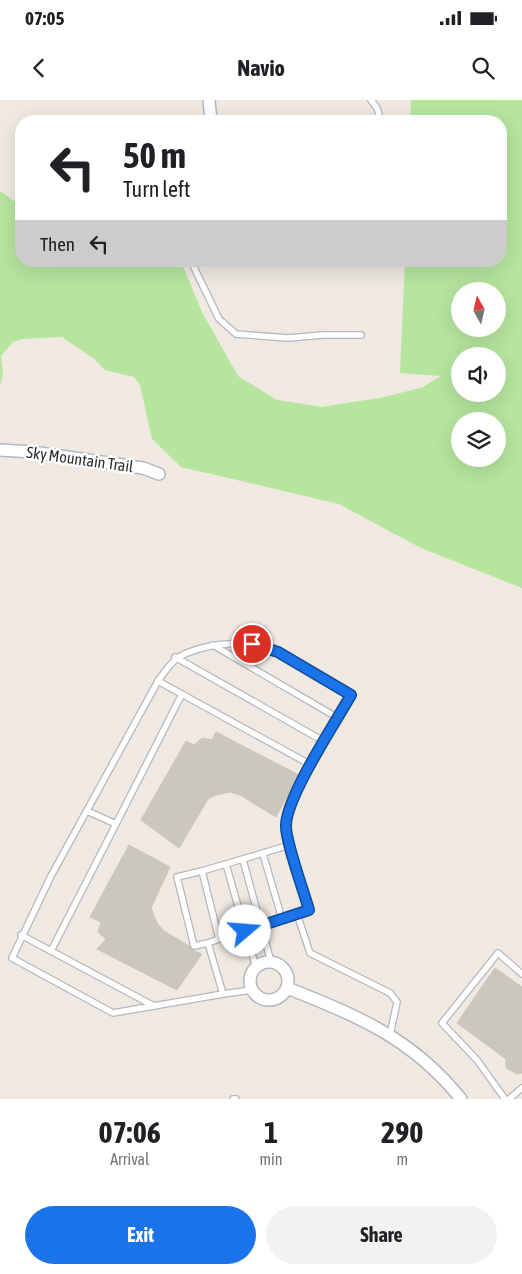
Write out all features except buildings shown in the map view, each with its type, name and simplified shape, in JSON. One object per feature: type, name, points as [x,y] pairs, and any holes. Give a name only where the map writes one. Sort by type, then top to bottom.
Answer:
[{"type":"street","points":[[209,100],[210,115]]},
{"type":"street","name":"Sky Mountain Trail","points":[[0,450],[33,452],[143,468],[159,474]]},
{"type":"street","points":[[271,962],[286,971],[288,976],[287,988],[279,998],[267,1000],[256,995],[252,990],[250,978],[256,967],[271,962]]},
{"type":"street","points":[[287,988],[362,1019],[390,1034],[427,1062],[443,1077],[461,1099]]},
{"type":"lane","points":[[371,100],[379,115]]},
{"type":"lane","points":[[194,267],[218,318],[236,334],[288,338],[323,335],[361,335]]},
{"type":"lane","points":[[252,990],[113,1013],[12,958],[21,935],[87,811],[158,680],[175,657],[226,642],[252,644],[278,652],[351,695],[311,765],[288,812],[285,826],[309,910],[194,946],[177,877],[243,860],[290,845]]},
{"type":"lane","points":[[213,645],[338,718]]},
{"type":"lane","points":[[175,657],[325,742]]},
{"type":"lane","points":[[158,680],[311,765]]},
{"type":"lane","points":[[51,951],[182,694]]},
{"type":"lane","points":[[87,811],[116,824]]},
{"type":"lane","points":[[263,854],[282,919]]},
{"type":"lane","points":[[243,860],[271,962]]},
{"type":"lane","points":[[226,864],[256,967]]},
{"type":"lane","points":[[202,871],[219,938]]},
{"type":"lane","points":[[297,914],[310,953],[390,994],[397,1002],[390,1034]]},
{"type":"lane","points":[[21,935],[154,1006]]},
{"type":"lane","points":[[208,943],[223,994]]},
{"type":"lane","points":[[522,974],[498,953],[442,1023],[477,1060],[507,1099],[522,1088]]},
{"type":"green space","points":[[411,100],[522,100],[522,588],[421,548],[339,504],[181,467],[152,439],[140,385],[134,377],[105,370],[93,358],[62,337],[22,339],[13,342],[1,356],[3,375],[0,386],[0,191],[15,202],[15,267],[183,267],[202,312],[238,376],[277,400],[322,407],[385,397],[423,387],[441,376],[400,373],[405,267],[507,267],[507,115],[410,115]]},
{"type":"route","points":[[245,931],[309,910],[285,826],[288,812],[311,765],[351,695],[278,652],[252,644]]}]
